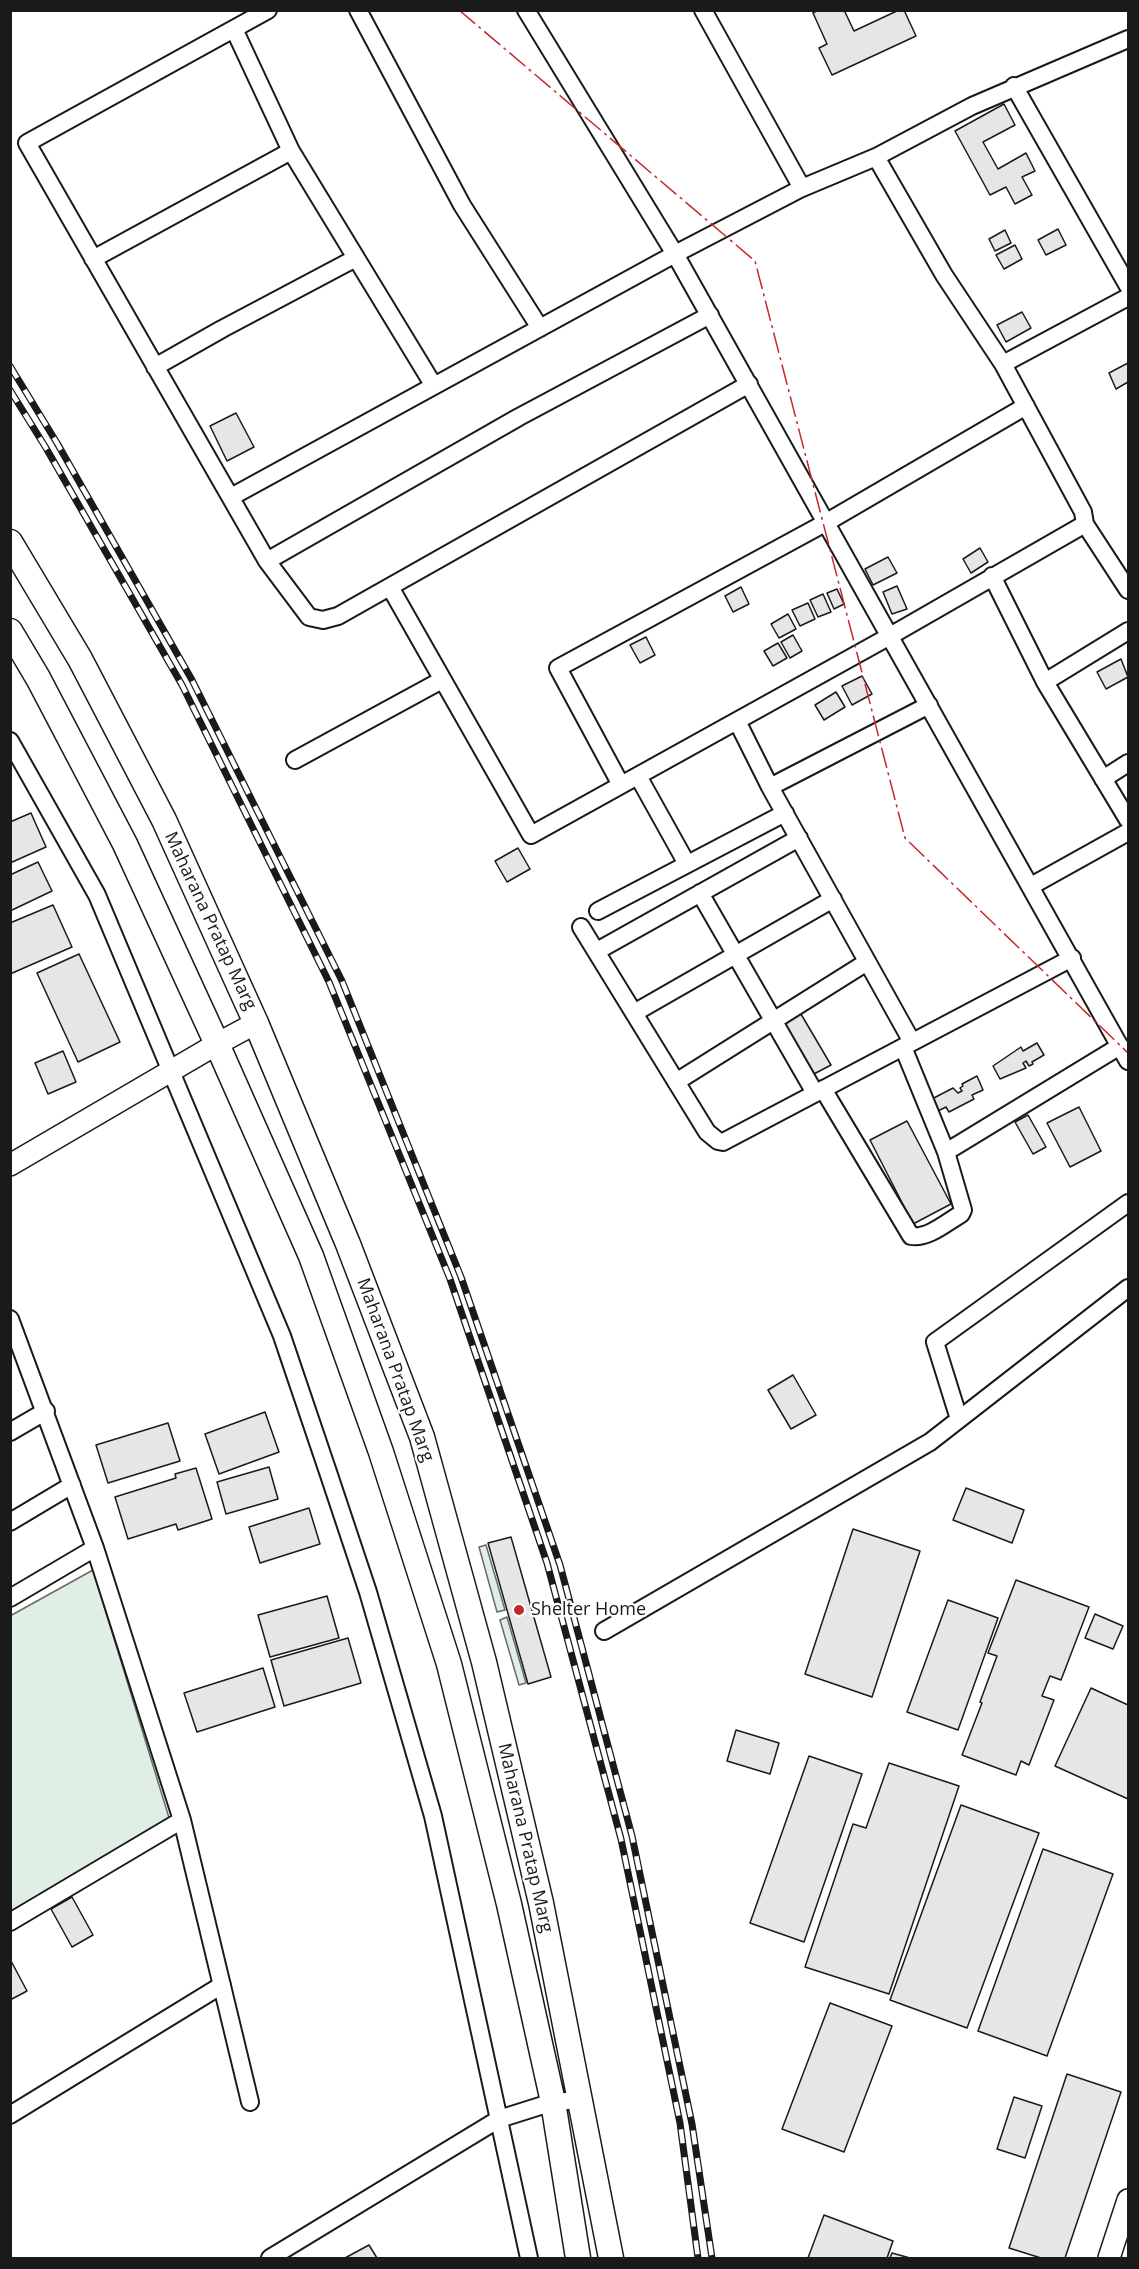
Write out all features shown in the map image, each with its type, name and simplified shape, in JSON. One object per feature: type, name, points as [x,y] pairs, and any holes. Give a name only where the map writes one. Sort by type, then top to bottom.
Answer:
[{"type":"main road","name":"Maharana Pratap Marg","points":[[10,542],[80,659],[164,820],[256,1023],[348,1244],[422,1437],[484,1662],[541,1903],[611,2259]]},
{"type":"main road","name":"Maharana Pratap Marg","points":[[10,631],[38,678],[125,844],[217,1044],[311,1256],[381,1452],[449,1664],[509,1904],[553,2102],[578,2259]]},
{"type":"street","points":[[268,10],[27,143],[267,561],[309,616],[323,620],[338,615],[749,384]]},
{"type":"street","points":[[358,10],[462,205],[540,328]]},
{"type":"street","points":[[526,10],[710,315],[1128,1061]]},
{"type":"street","points":[[703,10],[802,188]]},
{"type":"street","points":[[234,28],[291,151],[434,386]]},
{"type":"street","points":[[231,497],[675,254],[802,188],[876,157],[1014,86],[1128,39]]},
{"type":"street","points":[[1014,86],[1128,286]]},
{"type":"street","points":[[93,259],[291,151]]},
{"type":"street","points":[[876,157],[944,275],[1003,364],[1083,512],[1085,524],[1128,590]]},
{"type":"street","points":[[155,367],[356,258]]},
{"type":"street","points":[[1003,364],[1128,297]]},
{"type":"street","points":[[267,561],[519,417],[710,315]]},
{"type":"street","points":[[621,785],[558,668],[827,522],[1026,406]]},
{"type":"street","points":[[390,587],[531,835],[890,636],[1085,524]]},
{"type":"street","points":[[992,576],[1045,682],[1128,820]]},
{"type":"street","points":[[1045,682],[1128,631]]},
{"type":"street","points":[[295,760],[442,680]]},
{"type":"street","points":[[770,787],[929,705]]},
{"type":"street","points":[[700,893],[773,1021],[912,1236],[928,1234],[961,1214],[963,1210],[946,1152],[908,1045],[867,962],[770,787],[737,721]]},
{"type":"street","points":[[10,741],[97,895],[282,1336],[368,1592],[434,1816],[529,2259]]},
{"type":"street","points":[[1103,778],[1128,763]]},
{"type":"street","points":[[638,776],[687,864]]},
{"type":"street","points":[[598,911],[785,813]]},
{"type":"street","points":[[1031,886],[1128,832]]},
{"type":"street","points":[[597,951],[799,838]]},
{"type":"street","points":[[634,1013],[833,899]]},
{"type":"street","points":[[581,927],[707,1132],[717,1141],[723,1142],[1072,958]]},
{"type":"street","points":[[676,1082],[867,962]]},
{"type":"street","points":[[10,1165],[256,1023]]},
{"type":"street","points":[[946,1152],[1120,1046]]},
{"type":"street","points":[[959,1419],[935,1342],[1128,1203]]},
{"type":"street","points":[[604,1630],[930,1442],[1128,1288]]},
{"type":"street","points":[[10,1319],[46,1410],[95,1548],[182,1820],[250,2102]]},
{"type":"street","points":[[10,1432],[46,1410]]},
{"type":"street","points":[[10,1522],[72,1485]]},
{"type":"street","points":[[10,1598],[95,1548]]},
{"type":"street","points":[[10,1922],[182,1820]]},
{"type":"street","points":[[10,2115],[222,1985]]},
{"type":"street","points":[[270,2259],[499,2119],[553,2102],[581,2100]]},
{"type":"street","points":[[1109,2259],[1128,2200]]},
{"type":"green space","points":[[486,1545],[505,1610],[497,1612],[479,1547]]},
{"type":"green space","points":[[93,1570],[170,1821],[10,1913],[10,1616]]},
{"type":"green space","points":[[507,1617],[526,1683],[519,1685],[500,1620]]},
{"type":"building","points":[[818,10],[844,10],[854,31],[899,10],[904,10],[916,36],[832,75],[819,48],[827,44],[813,13]]},
{"type":"building","points":[[1004,104],[1015,125],[983,142],[998,169],[1026,153],[1035,171],[1022,177],[1032,195],[1015,204],[1006,187],[990,195],[955,131]]},
{"type":"building","points":[[1058,229],[1066,245],[1046,255],[1038,240]]},
{"type":"building","points":[[1005,230],[1011,243],[995,251],[989,239]]},
{"type":"building","points":[[1015,245],[1022,259],[1004,269],[996,255]]},
{"type":"building","points":[[1022,312],[1031,328],[1006,342],[997,325]]},
{"type":"building","points":[[1128,363],[1128,382],[1116,389],[1109,373]]},
{"type":"building","points":[[236,413],[254,447],[227,461],[210,426]]},
{"type":"building","points":[[980,548],[988,562],[971,573],[963,559]]},
{"type":"building","points":[[888,557],[897,573],[873,585],[865,569]]},
{"type":"building","points":[[897,586],[907,609],[892,614],[883,592]]},
{"type":"building","points":[[741,587],[749,604],[733,612],[725,596]]},
{"type":"building","points":[[837,589],[844,604],[834,609],[827,593]]},
{"type":"building","points":[[823,594],[831,612],[818,617],[810,600]]},
{"type":"building","points":[[808,603],[815,619],[800,626],[792,610]]},
{"type":"building","points":[[788,614],[796,629],[779,638],[771,624]]},
{"type":"building","points":[[793,635],[802,651],[790,658],[781,642]]},
{"type":"building","points":[[646,637],[655,655],[640,663],[630,645]]},
{"type":"building","points":[[778,643],[787,658],[773,666],[764,651]]},
{"type":"building","points":[[1121,659],[1128,677],[1106,689],[1097,672]]},
{"type":"building","points":[[862,676],[872,694],[852,705],[842,686]]},
{"type":"building","points":[[836,692],[845,707],[824,720],[815,705]]},
{"type":"building","points":[[31,813],[46,847],[10,863],[10,822]]},
{"type":"building","points":[[518,848],[530,869],[507,882],[495,861]]},
{"type":"building","points":[[38,862],[52,891],[10,911],[10,875]]},
{"type":"building","points":[[53,905],[72,947],[10,974],[10,923]]},
{"type":"building","points":[[79,954],[120,1042],[78,1062],[37,973]]},
{"type":"building","points":[[798,1009],[831,1065],[812,1075],[780,1019]]},
{"type":"building","points":[[1037,1043],[1044,1055],[1029,1066],[1026,1061],[1023,1063],[1026,1068],[1000,1079],[993,1066],[1021,1047],[1023,1051]]},
{"type":"building","points":[[63,1051],[76,1082],[48,1094],[35,1063]]},
{"type":"building","points":[[977,1076],[983,1090],[972,1095],[974,1099],[949,1112],[946,1107],[936,1112],[930,1100],[953,1088],[958,1093],[962,1091],[960,1088],[962,1084]]},
{"type":"building","points":[[1079,1107],[1101,1151],[1070,1167],[1047,1123]]},
{"type":"building","points":[[1028,1115],[1046,1147],[1033,1154],[1015,1122]]},
{"type":"building","points":[[907,1121],[951,1204],[913,1224],[870,1140]]},
{"type":"building","points":[[793,1375],[816,1415],[791,1429],[768,1390]]},
{"type":"building","points":[[265,1412],[279,1452],[219,1474],[205,1434]]},
{"type":"building","points":[[168,1423],[180,1461],[108,1483],[96,1445]]},
{"type":"building","points":[[269,1467],[278,1499],[226,1514],[217,1482]]},
{"type":"building","points":[[196,1468],[212,1519],[178,1530],[176,1524],[128,1539],[115,1497],[176,1478],[175,1474]]},
{"type":"building","points":[[966,1488],[1024,1510],[1012,1543],[953,1520]]},
{"type":"building","points":[[309,1508],[320,1544],[260,1563],[249,1527]]},
{"type":"building","points":[[853,1529],[920,1551],[872,1697],[805,1674]]},
{"type":"building","name":"Shelter Home","points":[[511,1537],[551,1677],[528,1684],[488,1543]]},
{"type":"building","points":[[1016,1580],[1089,1607],[1061,1680],[1050,1676],[1042,1696],[1054,1700],[1029,1765],[1021,1761],[1016,1775],[962,1755],[997,1656],[988,1653]]},
{"type":"building","points":[[327,1596],[339,1638],[270,1657],[258,1615]]},
{"type":"building","points":[[948,1600],[998,1618],[958,1730],[907,1712]]},
{"type":"building","points":[[1095,1614],[1123,1626],[1113,1649],[1085,1638]]},
{"type":"building","points":[[348,1638],[361,1683],[284,1706],[271,1660]]},
{"type":"building","points":[[263,1668],[275,1707],[197,1732],[184,1693]]},
{"type":"building","points":[[1091,1688],[1128,1705],[1128,1799],[1055,1766]]},
{"type":"building","points":[[736,1730],[779,1743],[770,1774],[727,1761]]},
{"type":"building","points":[[809,1756],[862,1774],[804,1942],[750,1923]]},
{"type":"building","points":[[889,1763],[959,1786],[889,1994],[805,1967],[853,1824],[866,1828]]},
{"type":"building","points":[[961,1805],[1039,1833],[967,2028],[890,2000]]},
{"type":"building","points":[[1043,1849],[1113,1874],[1047,2056],[978,2031]]},
{"type":"building","points":[[72,1897],[93,1935],[72,1947],[51,1909]]},
{"type":"building","points":[[10,1959],[27,1991],[10,2000]]},
{"type":"building","points":[[830,2003],[892,2026],[844,2152],[782,2129]]},
{"type":"building","points":[[1067,2074],[1121,2092],[1065,2258],[1041,2258],[1009,2248]]},
{"type":"building","points":[[1014,2097],[1042,2106],[1025,2158],[997,2149]]},
{"type":"building","points":[[824,2215],[893,2241],[887,2258],[808,2258]]},
{"type":"building","points":[[369,2245],[377,2258],[345,2258]]},
{"type":"building","points":[[892,2253],[910,2258],[890,2258]]},
{"type":"railway","points":[[10,366],[57,443],[192,680],[342,981],[461,1277],[560,1565],[632,1836],[692,2124],[712,2258]]},
{"type":"railway","points":[[10,390],[46,448],[182,685],[329,982],[450,1279],[547,1563],[621,1839],[680,2123],[698,2258]]},
{"type":"power","points":[[459,10],[755,261],[905,838],[1128,1053]]},
{"type":"place","name":"Shelter Home","points":[[519,1610]]}]
